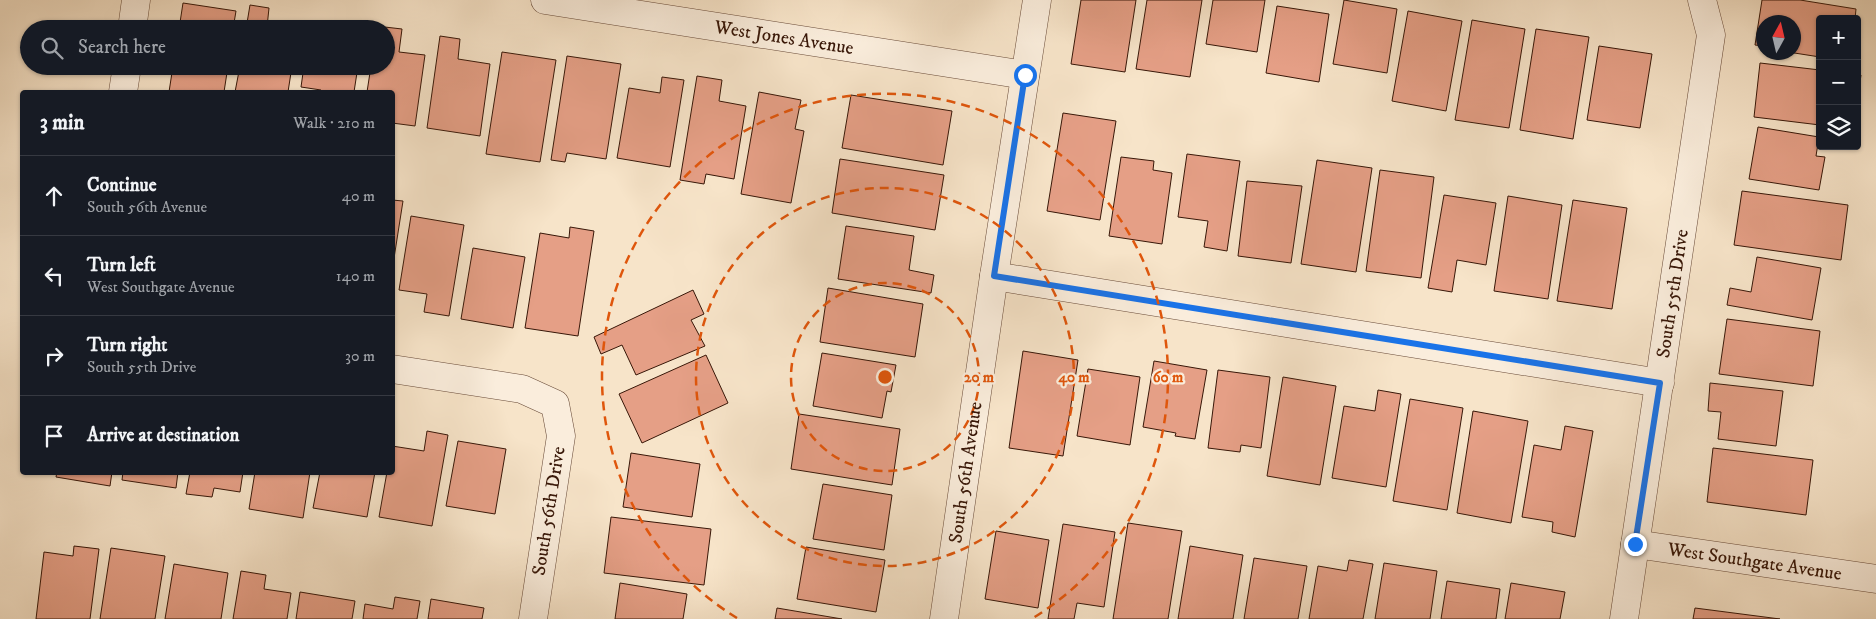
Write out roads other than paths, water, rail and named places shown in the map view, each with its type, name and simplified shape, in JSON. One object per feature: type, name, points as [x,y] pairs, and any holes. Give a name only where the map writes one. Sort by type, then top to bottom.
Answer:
[{"type":"street","points":[[133,20],[136,0]]},
{"type":"street","name":"West Jones Avenue","points":[[545,0],[1025,75]]},
{"type":"street","name":"South 56th Avenue","points":[[944,619],[994,276],[1037,0]]},
{"type":"street","name":"South 55th Drive","points":[[1624,619],[1711,35],[1702,0]]},
{"type":"street","points":[[123,90],[126,75]]},
{"type":"street","points":[[994,276],[1660,383]]},
{"type":"street","name":"South 56th Drive","points":[[395,369],[522,389],[556,404],[561,436],[533,619]]},
{"type":"street","name":"West Southgate Avenue","points":[[1635,544],[1876,579]]}]
